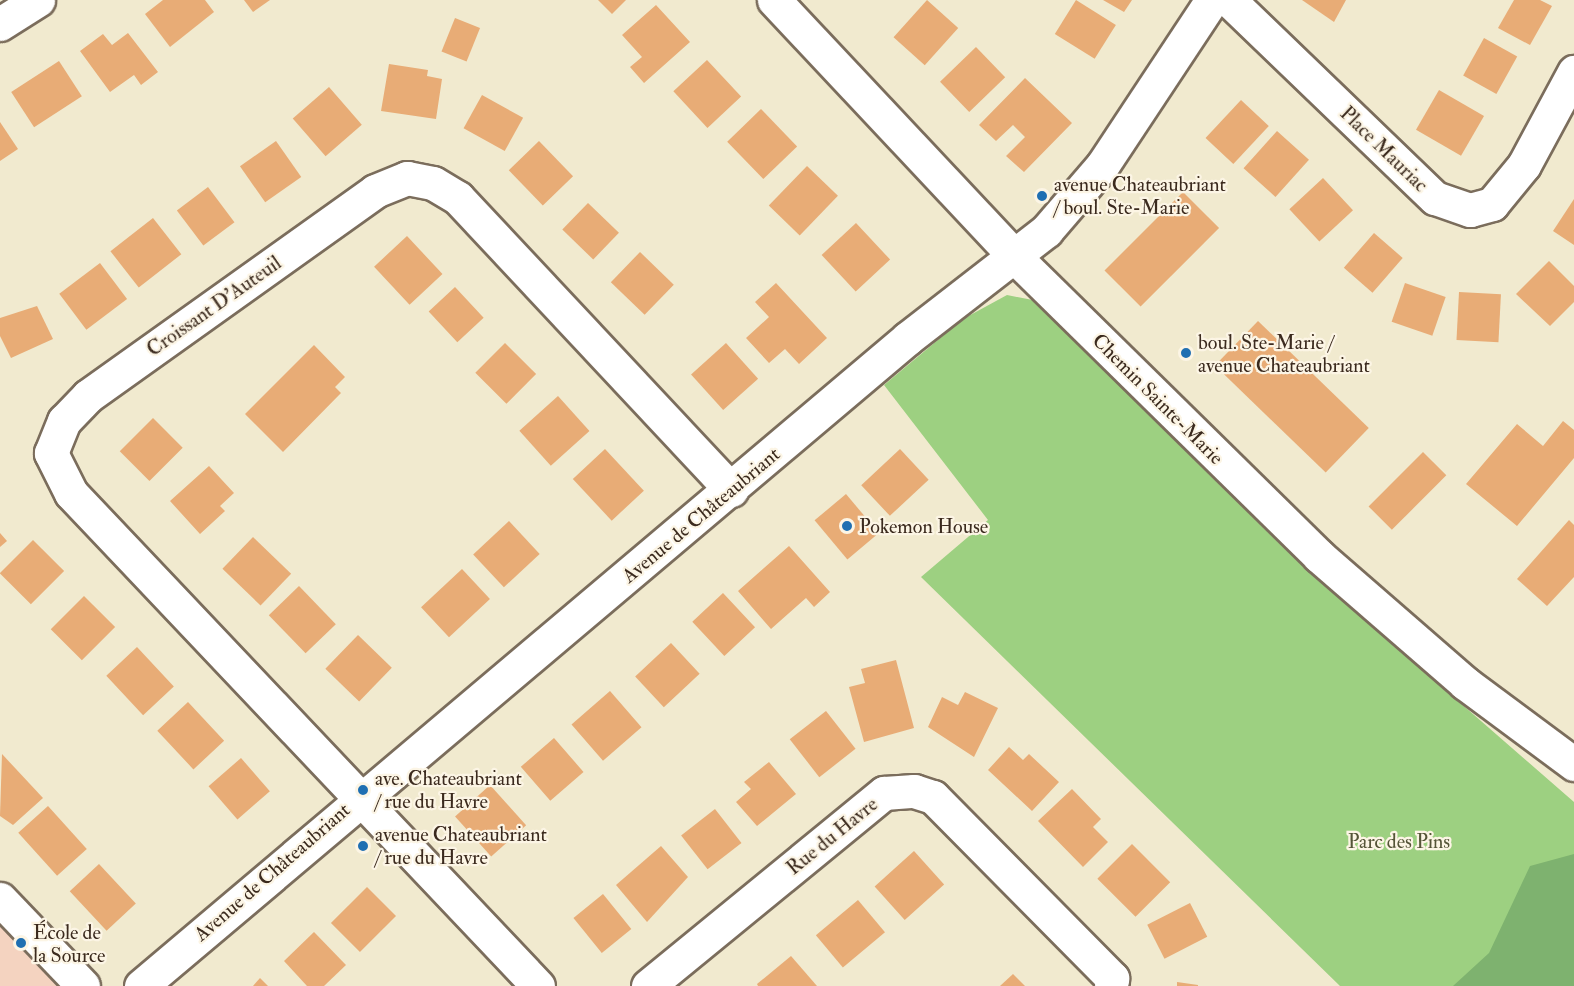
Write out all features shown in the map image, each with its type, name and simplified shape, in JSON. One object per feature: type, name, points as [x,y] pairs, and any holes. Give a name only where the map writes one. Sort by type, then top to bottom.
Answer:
[{"type":"street","points":[[0,24],[38,0]]},
{"type":"street","name":"Chemin Sainte-Marie","points":[[774,0],[1016,257],[1319,556],[1465,683],[1574,764]]},
{"type":"street","name":"Avenue de Châteaubriant","points":[[141,986],[361,796],[948,306],[1016,257],[1066,211],[1102,166],[1212,0]]},
{"type":"street","name":"Place Mauriac","points":[[1229,0],[1435,198],[1470,210],[1492,204],[1524,165],[1574,72]]},
{"type":"street","name":"Croissant D'Auteuil","points":[[361,796],[71,493],[51,453],[64,421],[88,396],[375,191],[407,178],[433,183],[458,198],[730,490]]},
{"type":"street","name":"Rue du Havre","points":[[648,986],[884,793],[914,791],[933,797],[1113,978],[1112,986]]},
{"type":"street","points":[[361,796],[538,986]]},
{"type":"street","points":[[0,899],[83,986]]},
{"type":"shaded area","name":"École de la Source","points":[[0,900],[83,986],[0,986]]},
{"type":"green space","name":"Parc des Pins","points":[[1007,295],[1043,302],[1364,619],[1574,802],[1574,986],[1340,986],[921,577],[988,520],[884,385],[963,319]]},
{"type":"green space","points":[[1574,854],[1574,986],[1453,986],[1489,953],[1530,866]]},
{"type":"building","points":[[163,0],[205,0],[214,12],[170,47],[145,14]]},
{"type":"building","points":[[244,0],[270,0],[253,12]]},
{"type":"building","points":[[598,0],[626,0],[612,14]]},
{"type":"building","points":[[927,0],[958,28],[925,65],[894,37]]},
{"type":"building","points":[[1076,0],[1116,25],[1095,59],[1055,34]]},
{"type":"building","points":[[1103,0],[1132,0],[1124,12]]},
{"type":"building","points":[[1302,0],[1346,0],[1334,22]]},
{"type":"building","points":[[1514,0],[1540,0],[1552,6],[1530,45],[1498,28]]},
{"type":"building","points":[[656,5],[690,42],[644,83],[630,67],[642,57],[622,35]]},
{"type":"building","points":[[455,18],[480,28],[467,61],[442,51]]},
{"type":"building","points":[[128,33],[158,72],[141,85],[134,75],[110,92],[80,51],[103,34],[112,45]]},
{"type":"building","points":[[1484,38],[1517,56],[1496,94],[1463,76]]},
{"type":"building","points":[[976,47],[1005,77],[969,112],[940,82]]},
{"type":"building","points":[[707,60],[741,97],[707,128],[673,91]]},
{"type":"building","points":[[59,61],[82,96],[34,127],[11,92]]},
{"type":"building","points":[[389,64],[428,70],[427,76],[442,79],[436,119],[381,111]]},
{"type":"building","points":[[1025,78],[1072,123],[1024,172],[1006,156],[1025,137],[1013,125],[996,141],[979,125]]},
{"type":"building","points":[[329,87],[362,125],[326,156],[293,118]]},
{"type":"building","points":[[1439,90],[1484,116],[1461,156],[1416,130]]},
{"type":"building","points":[[482,95],[523,118],[505,151],[464,128]]},
{"type":"building","points":[[1241,100],[1269,126],[1233,164],[1206,138]]},
{"type":"building","points":[[761,109],[797,146],[763,179],[727,142]]},
{"type":"building","points":[[0,122],[18,149],[0,161]]},
{"type":"building","points":[[1277,131],[1309,160],[1275,197],[1244,168]]},
{"type":"building","points":[[276,141],[301,177],[265,202],[240,166]]},
{"type":"building","points":[[539,141],[573,176],[543,205],[509,170]]},
{"type":"building","points":[[807,166],[838,196],[800,235],[769,206]]},
{"type":"building","points":[[1323,178],[1353,210],[1319,242],[1289,209]]},
{"type":"building","points":[[208,187],[234,222],[203,246],[177,210]]},
{"type":"building","points":[[1183,192],[1219,228],[1141,307],[1105,270]]},
{"type":"building","points":[[1574,199],[1574,245],[1553,231]]},
{"type":"building","points":[[588,203],[619,233],[593,259],[562,230]]},
{"type":"building","points":[[153,218],[181,254],[139,287],[110,251]]},
{"type":"building","points":[[856,223],[890,260],[856,292],[822,255]]},
{"type":"building","points":[[1374,233],[1403,258],[1373,293],[1344,268]]},
{"type":"building","points":[[407,236],[442,274],[410,305],[374,267]]},
{"type":"building","points":[[640,252],[674,285],[645,315],[611,282]]},
{"type":"building","points":[[1549,261],[1574,286],[1574,302],[1550,326],[1516,294]]},
{"type":"building","points":[[100,263],[127,299],[86,330],[59,294]]},
{"type":"building","points":[[776,283],[827,338],[799,364],[785,349],[769,363],[746,338],[769,317],[755,302]]},
{"type":"building","points":[[1405,283],[1446,297],[1432,336],[1392,322]]},
{"type":"building","points":[[455,287],[484,318],[457,342],[429,312]]},
{"type":"building","points":[[1459,292],[1501,294],[1498,342],[1456,340]]},
{"type":"building","points":[[37,306],[53,339],[11,358],[0,336],[0,318]]},
{"type":"building","points":[[1258,321],[1369,428],[1326,473],[1215,366]]},
{"type":"building","points":[[505,343],[536,374],[506,404],[475,373]]},
{"type":"building","points":[[726,343],[758,379],[723,410],[691,374]]},
{"type":"building","points":[[314,345],[345,377],[335,387],[341,393],[283,452],[245,414]]},
{"type":"building","points":[[558,396],[589,431],[551,466],[519,431]]},
{"type":"building","points":[[153,418],[183,448],[149,481],[120,451]]},
{"type":"building","points":[[1563,421],[1574,430],[1574,458],[1517,526],[1466,484],[1517,424],[1543,446]]},
{"type":"building","points":[[605,449],[644,491],[612,521],[573,479]]},
{"type":"building","points":[[900,449],[929,480],[890,516],[861,485]]},
{"type":"building","points":[[1423,452],[1446,475],[1392,530],[1369,506]]},
{"type":"building","points":[[209,466],[234,493],[220,506],[225,511],[200,534],[170,501]]},
{"type":"building","name":"Pokemon House","points":[[846,494],[879,533],[847,559],[815,520]]},
{"type":"building","points":[[1569,520],[1574,525],[1574,577],[1547,606],[1517,579]]},
{"type":"building","points":[[509,521],[540,554],[504,587],[473,554]]},
{"type":"building","points":[[0,533],[7,541],[0,547]]},
{"type":"building","points":[[253,537],[291,574],[261,605],[222,569]]},
{"type":"building","points":[[33,540],[64,571],[31,604],[0,573]]},
{"type":"building","points":[[789,546],[830,592],[814,607],[806,598],[771,629],[738,591]]},
{"type":"building","points":[[462,569],[490,599],[449,637],[421,607]]},
{"type":"building","points":[[299,586],[336,624],[306,653],[269,615]]},
{"type":"building","points":[[723,593],[755,627],[724,656],[692,622]]},
{"type":"building","points":[[84,596],[115,627],[82,660],[51,629]]},
{"type":"building","points":[[358,635],[392,668],[359,701],[325,669]]},
{"type":"building","points":[[671,643],[700,674],[664,707],[635,676]]},
{"type":"building","points":[[137,647],[174,686],[143,715],[106,676]]},
{"type":"building","points":[[896,660],[914,728],[864,742],[849,687],[865,683],[861,669]]},
{"type":"building","points":[[610,691],[641,727],[603,761],[572,724]]},
{"type":"building","points":[[965,692],[998,708],[974,757],[928,727],[942,697],[958,705]]},
{"type":"building","points":[[188,702],[224,741],[193,769],[157,731]]},
{"type":"building","points":[[826,711],[856,749],[819,777],[790,739]]},
{"type":"building","points":[[554,738],[584,772],[550,801],[521,767]]},
{"type":"building","points":[[1009,747],[1023,760],[1029,754],[1059,782],[1032,811],[988,770]]},
{"type":"building","points":[[2,754],[43,798],[13,825],[0,816]]},
{"type":"building","points":[[241,758],[270,791],[237,819],[209,786]]},
{"type":"building","points":[[769,762],[796,794],[757,826],[736,802],[751,789],[744,782]]},
{"type":"building","points":[[490,785],[526,825],[491,857],[455,816]]},
{"type":"building","points":[[1072,789],[1101,819],[1093,827],[1108,842],[1083,867],[1038,821]]},
{"type":"building","points":[[48,806],[87,849],[57,876],[18,833]]},
{"type":"building","points":[[715,809],[741,843],[708,869],[681,835]]},
{"type":"building","points":[[1132,844],[1170,882],[1136,917],[1097,879]]},
{"type":"building","points":[[661,846],[688,877],[647,922],[616,885]]},
{"type":"building","points":[[914,851],[944,884],[905,920],[875,886]]},
{"type":"building","points":[[99,864],[136,903],[107,931],[70,891]]},
{"type":"building","points":[[367,887],[396,916],[360,952],[331,923]]},
{"type":"building","points":[[603,894],[631,929],[602,953],[573,918]]},
{"type":"building","points":[[858,900],[885,932],[843,968],[816,935]]},
{"type":"building","points":[[1190,903],[1207,937],[1164,959],[1147,925]]},
{"type":"building","points":[[314,932],[346,965],[324,986],[307,986],[284,961]]},
{"type":"building","points":[[791,956],[817,986],[758,986],[757,984]]},
{"type":"building","points":[[1013,974],[1025,986],[1000,986]]},
{"type":"building","points":[[260,978],[268,986],[253,986]]},
{"type":"building","points":[[1177,982],[1198,985],[1198,986],[1177,986]]},
{"type":"place","name":"avenue Chateaubriant / boul. Ste-Marie","points":[[1042,196]]},
{"type":"place","name":"boul. Ste-Marie / avenue Chateaubriant","points":[[1186,353]]},
{"type":"place","name":"Pokemon House","points":[[847,526]]},
{"type":"place","name":"ave. Chateaubriant / rue du Havre","points":[[363,790]]},
{"type":"place","name":"avenue Chateaubriant / rue du Havre","points":[[363,846]]},
{"type":"place","name":"École de la Source","points":[[21,943]]}]
